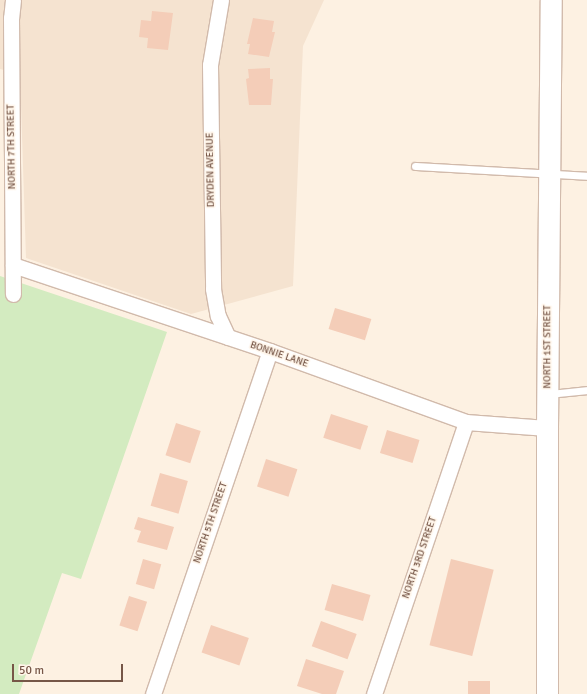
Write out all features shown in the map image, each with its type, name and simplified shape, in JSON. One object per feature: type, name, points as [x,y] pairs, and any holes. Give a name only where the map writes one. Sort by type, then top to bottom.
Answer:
[{"type":"main road","name":"NORTH 1ST STREET","points":[[547,694],[547,428],[551,0]]},
{"type":"street","name":"NORTH 7TH STREET","points":[[13,0],[10,18],[14,264],[13,294]]},
{"type":"street","name":"DRYDEN AVENUE","points":[[221,0],[210,65],[213,289],[218,316],[228,337]]},
{"type":"street","name":"BONNIE LANE","points":[[14,264],[270,351],[466,422],[547,428]]},
{"type":"street","name":"NORTH 5TH STREET","points":[[153,694],[270,351]]},
{"type":"street","name":"NORTH 3RD STREET","points":[[374,694],[466,422]]},
{"type":"lane","points":[[416,166],[549,175],[587,176]]},
{"type":"lane","points":[[548,395],[587,390]]},
{"type":"shaded area","points":[[0,0],[324,0],[303,46],[293,286],[191,314],[26,258],[20,74],[0,69]]},
{"type":"green space","points":[[0,276],[167,332],[81,579],[62,573],[19,694],[0,694]]},
{"type":"building","points":[[152,11],[173,13],[168,50],[147,48],[148,38],[139,37],[141,20],[151,21]]},
{"type":"building","points":[[253,18],[274,21],[272,32],[275,32],[269,57],[248,54],[250,44],[247,44]]},
{"type":"building","points":[[270,68],[270,79],[273,79],[271,105],[249,105],[246,79],[249,78],[248,69]]},
{"type":"building","points":[[335,308],[371,319],[365,340],[329,329]]},
{"type":"building","points":[[331,414],[368,426],[360,450],[323,438]]},
{"type":"building","points":[[176,423],[201,431],[190,463],[165,455]]},
{"type":"building","points":[[387,430],[420,440],[412,463],[380,453]]},
{"type":"building","points":[[266,459],[297,469],[288,497],[257,487]]},
{"type":"building","points":[[160,473],[188,481],[179,514],[151,506]]},
{"type":"building","points":[[138,517],[174,527],[167,550],[137,542],[141,531],[134,529]]},
{"type":"building","points":[[143,559],[161,564],[154,589],[136,584]]},
{"type":"building","points":[[451,559],[494,570],[472,656],[429,645]]},
{"type":"building","points":[[332,584],[370,595],[363,621],[325,610]]},
{"type":"building","points":[[129,596],[147,602],[137,631],[119,625]]},
{"type":"building","points":[[321,621],[357,634],[347,659],[312,646]]},
{"type":"building","points":[[211,625],[249,638],[239,665],[202,652]]},
{"type":"building","points":[[306,659],[344,671],[336,694],[322,694],[297,686]]},
{"type":"building","points":[[468,681],[490,681],[490,694],[468,694]]}]
